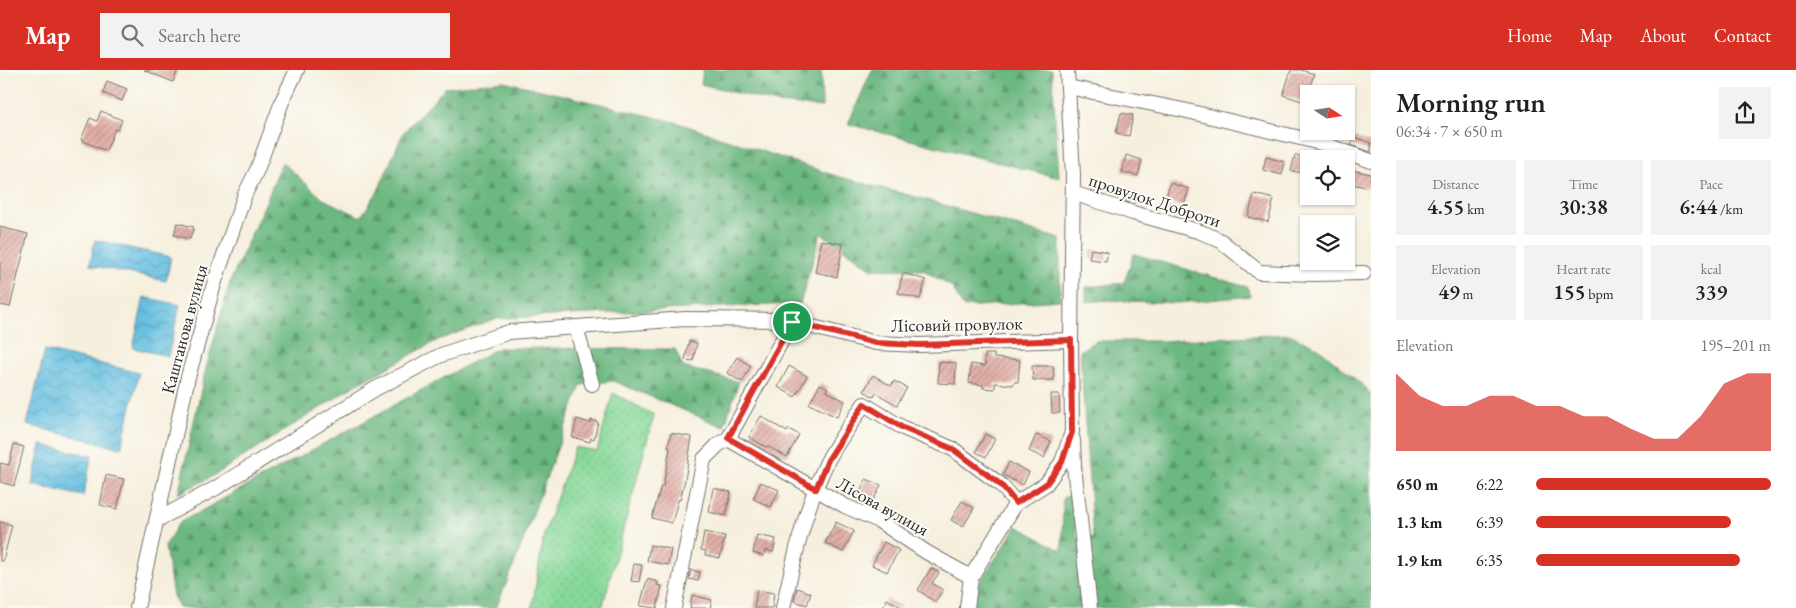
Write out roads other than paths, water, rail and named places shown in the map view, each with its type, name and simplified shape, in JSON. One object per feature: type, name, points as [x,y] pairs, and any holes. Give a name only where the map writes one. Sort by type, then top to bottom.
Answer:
[{"type":"street","name":"Каштанова вулиця","points":[[137,608],[188,377],[214,284],[245,194],[258,170],[283,99],[297,70]]},
{"type":"street","name":"провулок Доброти","points":[[1067,70],[1073,193],[1071,340]]},
{"type":"street","points":[[1068,87],[1183,110],[1321,143],[1371,161]]},
{"type":"street","name":"провулок Доброти","points":[[1073,193],[1133,213],[1201,232],[1221,241],[1259,272],[1313,274],[1364,272]]},
{"type":"street","name":"Лісовий провулок","points":[[157,520],[216,488],[375,389],[441,354],[510,332],[695,319],[785,320],[876,343],[920,345],[1071,340]]},
{"type":"street","points":[[674,608],[704,459],[728,438],[792,322]]},
{"type":"street","points":[[576,327],[592,384]]},
{"type":"street","points":[[1071,340],[1074,466],[1090,608]]},
{"type":"street","points":[[783,608],[791,569],[816,489],[828,460],[864,404],[903,428],[953,449],[1001,485],[1016,503]]},
{"type":"street","points":[[967,608],[970,577],[1016,503],[1046,484],[1062,462],[1072,432]]},
{"type":"street","name":"Лісова вулиця","points":[[728,438],[845,506],[879,521],[926,552],[970,577]]},
{"type":"water","points":[[95,240],[171,257],[166,281],[90,265]]},
{"type":"water","points":[[144,297],[180,305],[168,356],[133,348]]},
{"type":"water","points":[[45,350],[139,373],[121,448],[27,425]]},
{"type":"water","points":[[41,445],[92,456],[83,496],[32,485]]}]
